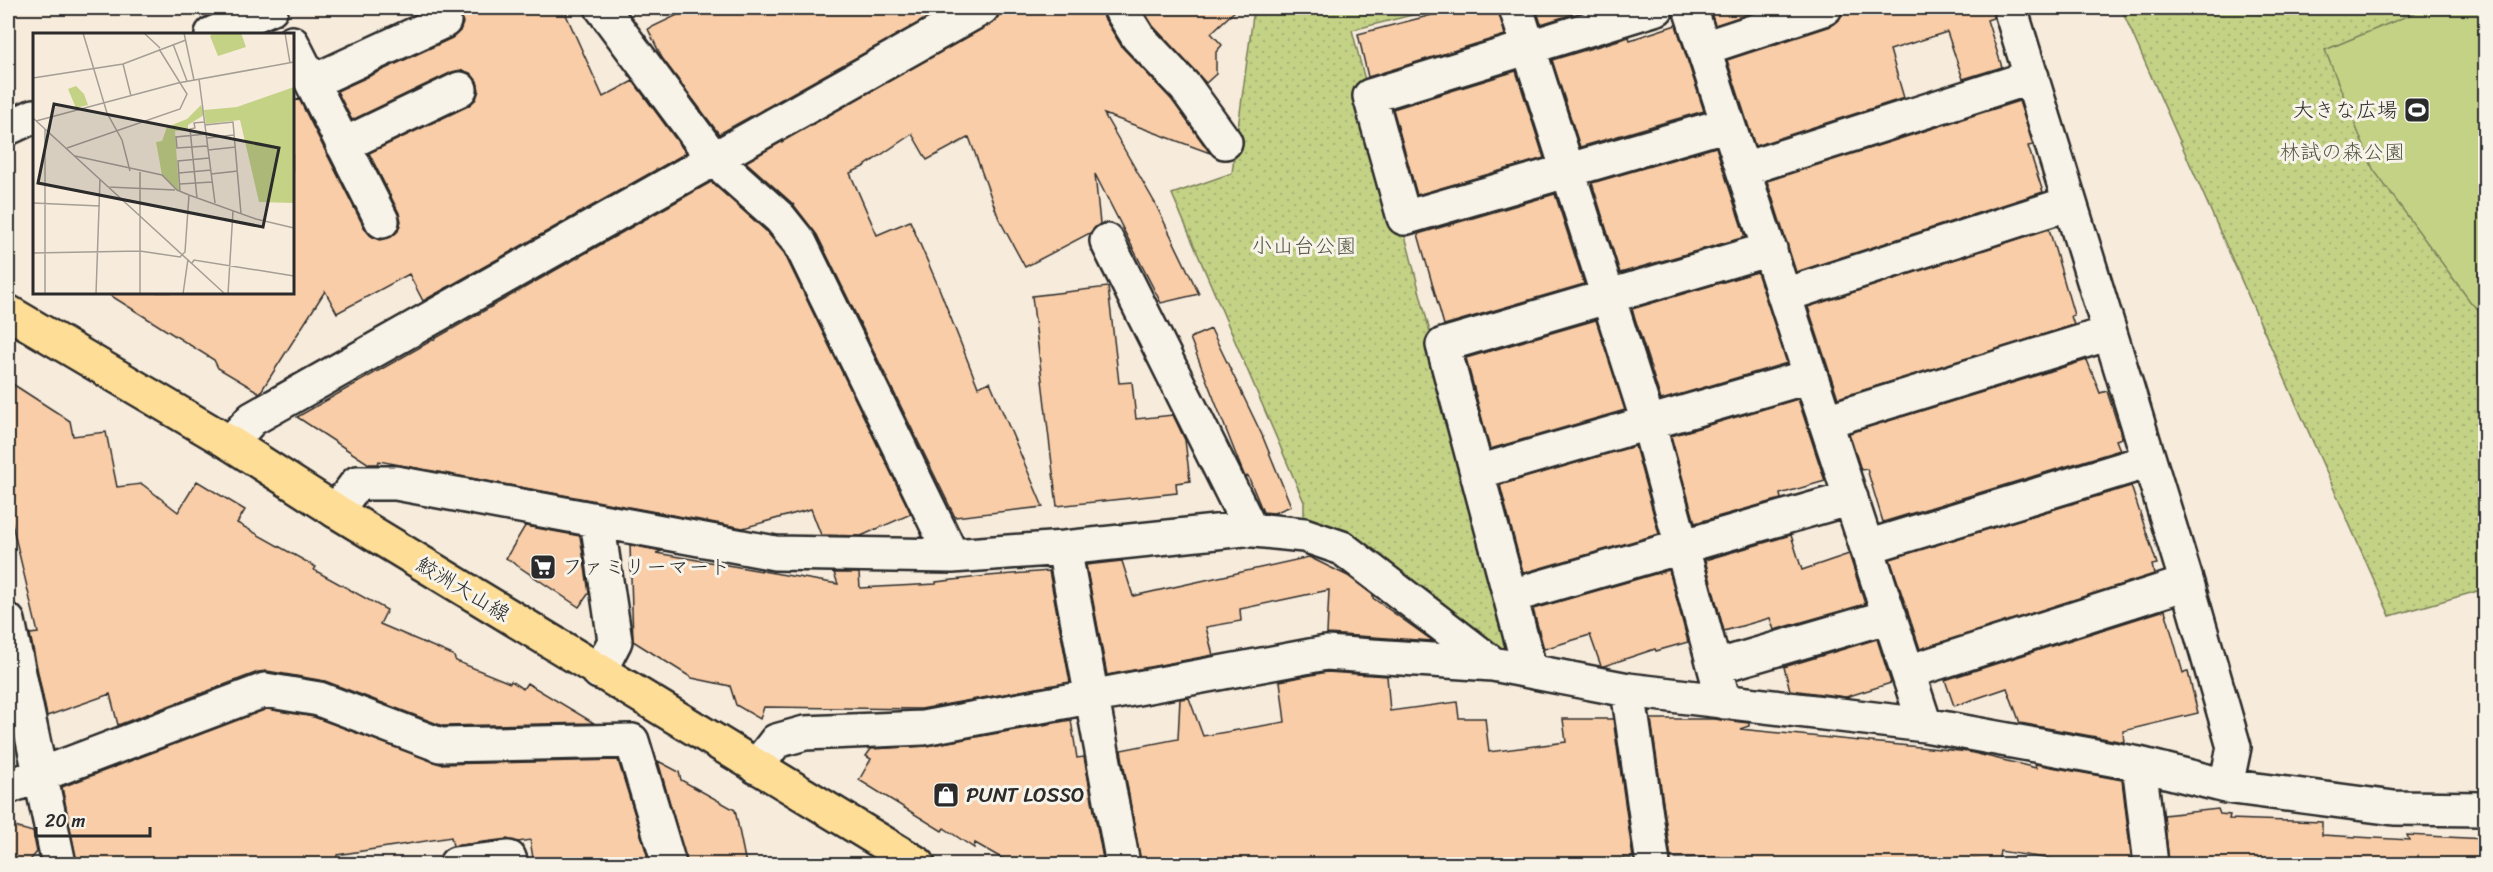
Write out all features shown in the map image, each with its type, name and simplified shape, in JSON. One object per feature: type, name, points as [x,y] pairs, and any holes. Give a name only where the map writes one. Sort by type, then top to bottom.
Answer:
[{"type":"main road","name":"鮫洲大山線","points":[[8,312],[230,443],[336,511],[656,707],[918,864]]},
{"type":"street","points":[[214,33],[273,8],[287,33]]},
{"type":"street","points":[[602,8],[714,159],[780,218],[800,243],[952,556]]},
{"type":"street","points":[[230,443],[252,419],[982,8]]},
{"type":"street","points":[[1120,8],[1138,37],[1186,88],[1225,142]]},
{"type":"street","points":[[1516,8],[1648,422],[1724,702]]},
{"type":"street","points":[[1657,8],[1370,96],[1404,218],[1728,124]]},
{"type":"street","points":[[1690,8],[1925,725]]},
{"type":"street","points":[[1704,48],[1825,8]]},
{"type":"street","points":[[2010,8],[2187,584],[2234,747],[2226,786]]},
{"type":"street","points":[[312,82],[444,21]]},
{"type":"street","points":[[294,47],[382,221]]},
{"type":"street","points":[[1744,169],[2032,77]]},
{"type":"street","points":[[344,145],[460,89]]},
{"type":"street","points":[[8,128],[33,116]]},
{"type":"street","points":[[1785,295],[2070,203]]},
{"type":"street","points":[[1107,242],[1251,530]]},
{"type":"street","points":[[1530,671],[1443,345],[1770,249]]},
{"type":"street","points":[[1826,421],[2110,333]]},
{"type":"street","points":[[1478,472],[1811,375]]},
{"type":"street","points":[[1867,548],[2149,460]]},
{"type":"street","points":[[336,511],[357,483],[396,483],[776,553],[952,556],[1251,530],[1304,535],[1342,548],[1494,664]]},
{"type":"street","points":[[1511,596],[1851,498]]},
{"type":"street","points":[[597,520],[615,641],[599,672]]},
{"type":"street","points":[[1064,548],[1123,864]]},
{"type":"street","points":[[1908,672],[2187,584]]},
{"type":"street","points":[[1715,667],[1890,616]]},
{"type":"street","points":[[8,621],[59,864]]},
{"type":"street","points":[[756,767],[776,741],[805,733],[923,729],[1326,653],[1494,664],[1628,690],[1925,725],[2139,764],[2226,786],[2394,808],[2486,809]]},
{"type":"street","points":[[8,787],[264,690],[319,699],[440,745],[632,741]]},
{"type":"street","points":[[1628,690],[1653,864]]},
{"type":"street","points":[[632,741],[656,707]]},
{"type":"street","points":[[632,741],[669,864]]},
{"type":"street","points":[[2139,764],[2151,864]]},
{"type":"street","points":[[456,864],[509,858],[511,864]]},
{"type":"green space","name":"小山台公園","points":[[1254,8],[1440,8],[1352,30],[1517,669],[1304,535],[1304,502],[1172,194],[1232,173]]},
{"type":"green space","name":"林試の森公園","points":[[2121,8],[2485,8],[2485,589],[2390,616]]},
{"type":"green space","name":"大きな広場","points":[[2426,8],[2485,8],[2485,315],[2472,304],[2373,169],[2325,50]]},
{"type":"building","points":[[456,8],[563,8],[603,97],[633,81],[686,153],[423,301],[409,274],[337,313],[325,291],[260,393],[218,368],[214,360],[108,294],[294,294],[294,101],[299,99],[365,229],[371,236],[380,240],[391,237],[398,231],[401,221],[399,213],[369,153],[468,106],[476,99],[479,90],[477,81],[470,73],[461,70],[452,72],[352,120],[337,91],[452,38],[460,31],[463,23],[461,14]]},
{"type":"building","points":[[692,8],[945,8],[719,134],[662,58],[648,29]]},
{"type":"building","points":[[1001,8],[1101,8],[1104,18],[1122,47],[1172,100],[1210,153],[1104,114],[1155,203],[1199,294],[1161,303],[1095,174],[1100,224],[1090,233],[1025,267],[999,219],[969,137],[927,160],[912,134],[863,167],[850,173],[877,235],[910,221],[978,387],[990,382],[1043,507],[955,517],[817,235],[793,204],[746,162],[991,24],[998,17]]},
{"type":"building","points":[[1142,8],[1238,8],[1211,33],[1222,45],[1216,52],[1216,74],[1206,83],[1153,26]]},
{"type":"building","points":[[1459,8],[1498,8],[1505,35],[1368,77],[1358,34]]},
{"type":"building","points":[[1536,8],[1571,8],[1573,14],[1541,24]]},
{"type":"building","points":[[1727,8],[1767,8],[1715,25],[1711,13]]},
{"type":"building","points":[[1843,8],[1992,8],[1993,18],[1987,20],[2002,67],[1963,79],[1947,32],[1890,50],[1904,98],[1755,146],[1727,60],[1831,26],[1839,20]]},
{"type":"building","points":[[1676,25],[1704,111],[1580,147],[1552,60],[1629,37],[1630,40]]},
{"type":"building","points":[[1516,71],[1544,158],[1417,195],[1393,109]]},
{"type":"building","points":[[2019,101],[2033,145],[2028,146],[2043,192],[1796,272],[1767,181]]},
{"type":"building","points":[[1716,147],[1745,237],[1620,273],[1592,183]]},
{"type":"building","points":[[711,182],[766,231],[784,253],[911,514],[861,536],[821,535],[811,509],[743,528],[379,461],[378,464],[369,464],[297,417]]},
{"type":"building","points":[[1555,194],[1584,284],[1444,325],[1418,234]]},
{"type":"building","points":[[2049,229],[2074,315],[2071,316],[2074,325],[1838,398],[1808,307]]},
{"type":"building","points":[[1757,272],[1787,363],[1661,400],[1632,309]]},
{"type":"building","points":[[1108,287],[1119,383],[1132,382],[1136,419],[1173,415],[1185,440],[1190,481],[1176,483],[1177,493],[1057,506],[1032,296]]},
{"type":"building","points":[[1596,320],[1625,410],[1490,449],[1466,358]]},
{"type":"building","points":[[1211,329],[1262,435],[1291,506],[1274,513],[1263,512],[1248,476],[1245,477],[1190,338]]},
{"type":"building","points":[[2087,360],[2100,393],[2107,391],[2122,438],[2116,440],[2120,450],[1883,522],[1867,469],[1861,470],[1849,433]]},
{"type":"building","points":[[8,381],[70,421],[73,436],[106,432],[117,487],[142,484],[178,512],[197,481],[245,510],[237,523],[316,567],[314,570],[387,610],[380,624],[453,655],[456,661],[510,683],[511,681],[523,689],[527,683],[594,723],[443,726],[325,681],[267,671],[258,672],[118,725],[110,694],[47,716],[30,634],[38,633],[8,507]]},
{"type":"building","points":[[1798,399],[1825,481],[1780,494],[1781,499],[1695,523],[1671,436]]},
{"type":"building","points":[[1635,446],[1659,534],[1523,573],[1500,485]]},
{"type":"building","points":[[2131,486],[2157,564],[2152,565],[2154,574],[1920,649],[1890,559]]},
{"type":"building","points":[[525,526],[580,536],[589,593],[579,607],[506,558]]},
{"type":"building","points":[[1791,535],[1802,570],[1849,554],[1865,604],[1774,630],[1770,618],[1724,631],[1705,560]]},
{"type":"building","points":[[630,545],[662,551],[656,553],[838,584],[834,573],[859,573],[860,588],[936,584],[936,582],[988,576],[1049,571],[1070,682],[921,709],[764,707],[760,719],[736,705],[730,686],[692,678],[633,641]]},
{"type":"building","points":[[1309,557],[1348,576],[1373,595],[1373,598],[1433,641],[1327,634],[1329,590],[1240,609],[1241,621],[1206,627],[1213,655],[1107,675],[1086,565],[1122,561],[1133,596]]},
{"type":"building","points":[[1669,570],[1688,642],[1656,651],[1655,649],[1604,666],[1601,666],[1590,635],[1544,649],[1533,609]]},
{"type":"building","points":[[2165,610],[2183,673],[2188,672],[2198,713],[2123,731],[2124,742],[2020,723],[2007,688],[1954,706],[1945,680]]},
{"type":"building","points":[[1877,639],[1891,683],[1846,697],[1790,690],[1784,667]]},
{"type":"building","points":[[1327,672],[1387,676],[1390,711],[1457,702],[1459,718],[1485,718],[1489,752],[1566,742],[1563,719],[1613,719],[1633,858],[1623,858],[1624,864],[1141,864],[1121,750],[1178,739],[1180,699],[1189,698],[1203,736],[1285,722],[1280,681]]},
{"type":"building","points":[[267,709],[314,717],[440,764],[618,760],[650,864],[534,864],[530,840],[518,842],[507,839],[453,846],[451,837],[337,855],[336,864],[77,864],[62,787]]},
{"type":"building","points":[[1651,719],[1714,719],[1749,723],[1749,726],[1740,729],[1969,752],[2036,768],[2035,764],[2122,780],[2132,864],[2083,864],[2000,851],[1998,863],[1976,860],[1910,862],[1910,864],[1716,864],[1720,857],[1671,858]]},
{"type":"building","points":[[1071,720],[1077,758],[1084,757],[1104,864],[1012,864],[975,843],[974,848],[944,828],[942,831],[859,780],[871,759],[866,756],[871,749],[926,746]]},
{"type":"building","points":[[658,761],[679,772],[681,780],[735,810],[746,864],[687,864]]},
{"type":"building","points":[[2218,809],[2220,814],[2230,815],[2229,819],[2322,822],[2322,835],[2409,840],[2407,835],[2486,839],[2486,864],[2422,864],[2418,856],[2417,864],[2169,864],[2164,815]]},
{"type":"building","points":[[8,825],[33,832],[37,852],[27,864],[8,864]]},
{"type":"place","name":"大きな広場","points":[[2417,110]]},
{"type":"place","name":"ファミリーマート","points":[[543,567]]},
{"type":"place","name":"PUNT LOSSO","points":[[946,795]]}]
